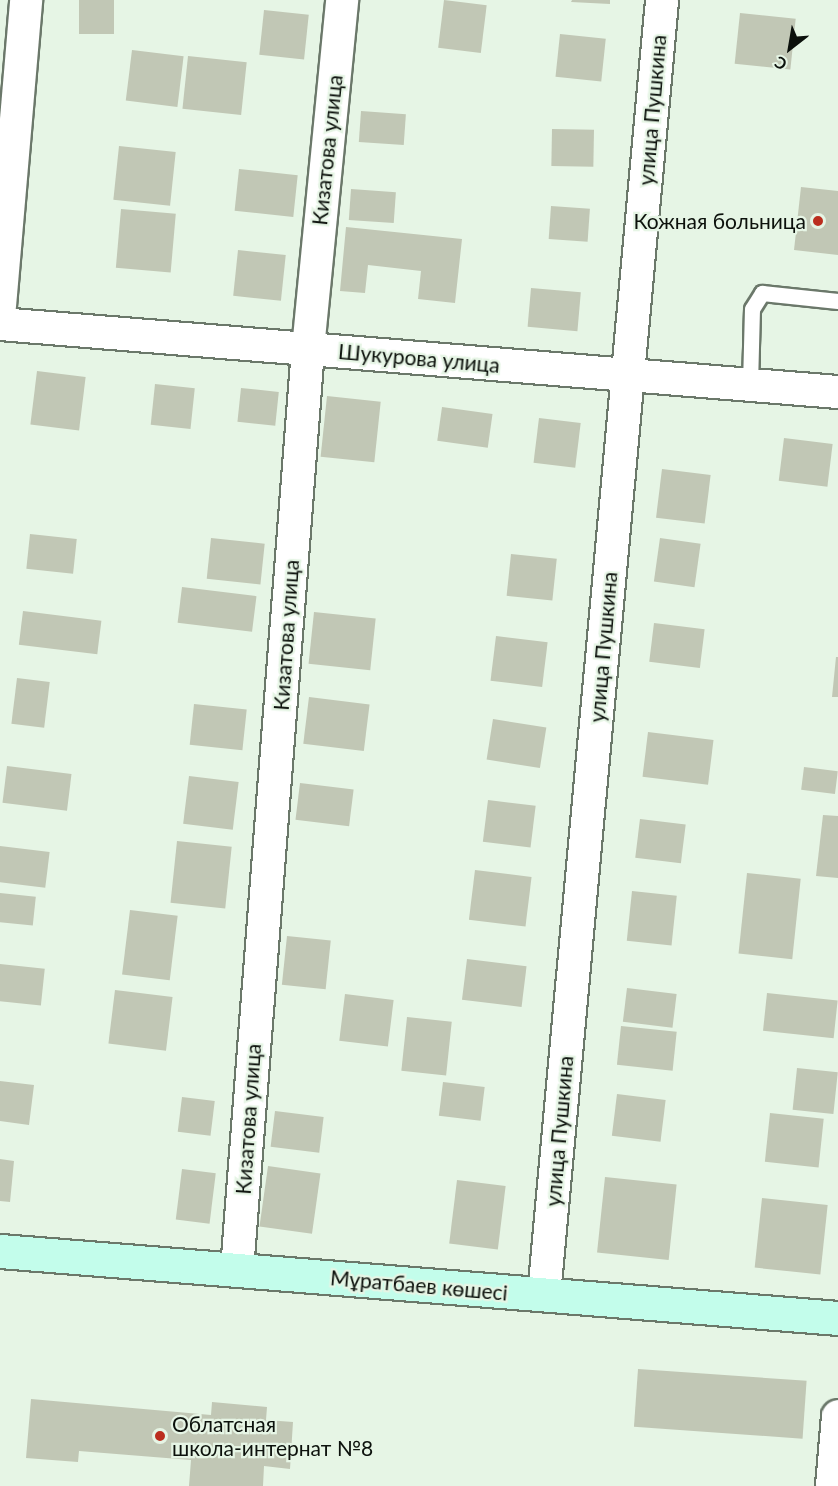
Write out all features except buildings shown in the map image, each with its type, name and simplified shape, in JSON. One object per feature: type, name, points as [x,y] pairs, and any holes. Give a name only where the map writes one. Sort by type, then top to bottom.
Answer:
[{"type":"street","points":[[0,306],[26,0]]},
{"type":"street","name":"Кизатова улица","points":[[237,1270],[308,349],[342,0]]},
{"type":"street","name":"улица Пушкина","points":[[544,1295],[662,0]]},
{"type":"street","name":"Шукурова улица","points":[[0,324],[838,392]]},
{"type":"street","name":"Мұратбаев көшесі","points":[[0,1251],[838,1318]]},
{"type":"street","points":[[832,1486],[838,1416]]},
{"type":"lane","points":[[750,385],[752,309],[762,293],[838,301]]},
{"type":"place","name":"Кожная больница","points":[[818,221]]},
{"type":"place","name":"Облатсная школа-интернат №8","points":[[160,1436]]}]
